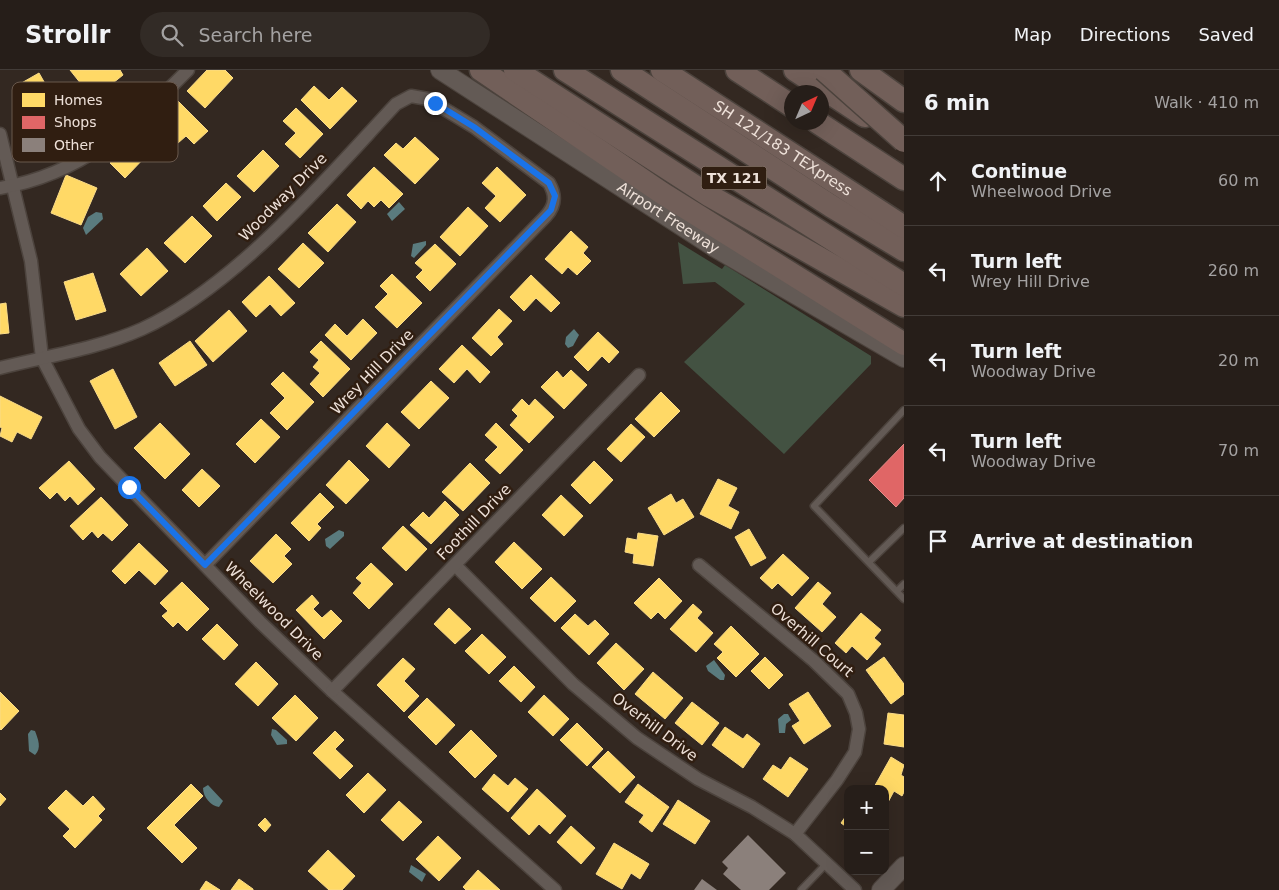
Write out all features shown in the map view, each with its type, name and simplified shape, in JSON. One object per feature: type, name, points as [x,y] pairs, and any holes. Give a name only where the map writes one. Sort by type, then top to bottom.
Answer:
[{"type":"highway","points":[[481,70],[662,193],[904,344]]},
{"type":"highway","points":[[515,70],[710,196],[904,306]]},
{"type":"highway","name":"TX 121","points":[[565,70],[904,285]]},
{"type":"highway","points":[[622,70],[831,206],[904,250]]},
{"type":"highway","name":"SH 121/183 TEXpress","points":[[662,70],[904,227]]},
{"type":"highway","points":[[737,70],[784,101]]},
{"type":"highway","points":[[795,70],[904,141]]},
{"type":"highway","points":[[824,70],[904,141]]},
{"type":"highway","points":[[861,70],[904,101]]},
{"type":"highway","points":[[883,70],[904,82]]},
{"type":"highway","points":[[829,130],[904,179]]},
{"type":"main road","name":"Airport Freeway","points":[[440,70],[715,248],[904,358]]},
{"type":"main road","points":[[881,890],[904,866]]},
{"type":"street","points":[[176,82],[188,70]]},
{"type":"street","name":"Woodway Drive","points":[[0,368],[75,351],[142,329],[193,299],[220,279],[272,233],[305,202],[396,104],[411,96],[428,98],[474,127],[549,183],[555,196]]},
{"type":"street","name":"Wheelwood Drive","points":[[0,134],[6,187],[31,262],[42,358],[79,429],[100,457],[332,691],[555,890]]},
{"type":"street","points":[[6,187],[51,176],[78,162]]},
{"type":"street","name":"Wrey Hill Drive","points":[[205,565],[546,216],[551,210],[555,196]]},
{"type":"street","name":"Foothill Drive","points":[[332,691],[640,375]]},
{"type":"street","name":"Overhill Drive","points":[[455,565],[574,684],[637,738],[698,779],[752,807],[795,834],[855,890]]},
{"type":"street","name":"Overhill Court","points":[[699,565],[827,674],[848,694],[856,713],[859,729],[855,752],[837,780],[795,834]]},
{"type":"lane","points":[[904,410],[814,506],[904,598]]},
{"type":"lane","points":[[869,562],[904,528]]},
{"type":"lane","points":[[897,591],[904,584]]},
{"type":"lane","points":[[801,890],[827,863]]},
{"type":"green space","points":[[678,242],[722,269],[725,265],[871,356],[871,364],[784,454],[684,362],[745,304],[715,282],[683,284]]},
{"type":"water","points":[[399,202],[405,209],[392,221],[387,214]]},
{"type":"water","points":[[96,212],[102,213],[103,219],[86,235],[83,228],[88,217]]},
{"type":"water","points":[[426,241],[426,245],[414,258],[411,256],[413,244]]},
{"type":"water","points":[[574,329],[579,335],[573,346],[568,348],[565,344],[566,337]]},
{"type":"water","points":[[339,530],[344,532],[344,536],[330,549],[326,546],[325,539]]},
{"type":"water","points":[[714,660],[725,675],[724,680],[720,680],[708,671],[706,666]]},
{"type":"water","points":[[784,714],[788,714],[791,720],[786,724],[785,733],[779,733],[778,719]]},
{"type":"water","points":[[272,729],[276,730],[287,740],[287,744],[277,745],[271,735]]},
{"type":"water","points":[[31,730],[35,731],[39,743],[35,755],[29,751],[28,734]]},
{"type":"water","points":[[208,785],[223,801],[219,807],[210,803],[204,795],[203,788]]},
{"type":"water","points":[[411,865],[426,874],[422,882],[409,872]]},
{"type":"building: Homes","points":[[70,70],[120,70],[123,75],[114,82],[80,82]]},
{"type":"building: Homes","points":[[207,70],[225,70],[233,78],[205,108],[187,91]]},
{"type":"building: Homes","points":[[39,73],[44,82],[23,82]]},
{"type":"building: Homes","points":[[314,86],[329,100],[342,87],[357,101],[330,129],[301,100]]},
{"type":"building: Homes","points":[[178,101],[208,131],[194,144],[186,136],[178,143]]},
{"type":"building: Homes","points":[[296,108],[323,134],[300,158],[285,144],[296,133],[283,121]]},
{"type":"building: Homes","points":[[415,137],[439,159],[415,184],[384,155],[396,143],[403,149]]},
{"type":"building: Homes","points":[[263,150],[279,166],[254,192],[237,176]]},
{"type":"building: Homes","points":[[111,162],[140,162],[125,178]]},
{"type":"building: Homes","points":[[374,167],[403,194],[389,208],[381,200],[374,207],[368,201],[361,209],[347,195]]},
{"type":"building: Homes","points":[[497,167],[526,195],[500,222],[485,208],[496,196],[482,183]]},
{"type":"building: Homes","points":[[66,175],[97,188],[81,225],[51,213]]},
{"type":"building: Homes","points":[[226,183],[241,197],[217,221],[203,206]]},
{"type":"building: Homes","points":[[337,204],[356,222],[328,252],[308,233]]},
{"type":"building: Homes","points":[[468,207],[488,226],[460,256],[440,237]]},
{"type":"building: Homes","points":[[192,216],[212,236],[185,263],[164,243]]},
{"type":"building: Homes","points":[[571,231],[588,247],[583,253],[591,261],[577,275],[568,267],[562,274],[545,259]]},
{"type":"building: Homes","points":[[303,243],[324,263],[299,288],[278,269]]},
{"type":"building: Homes","points":[[435,244],[456,264],[430,291],[416,277],[423,270],[415,263]]},
{"type":"building: Homes","points":[[147,248],[168,271],[141,296],[120,274]]},
{"type":"building: Homes","points":[[93,273],[106,311],[76,320],[64,282]]},
{"type":"building: Homes","points":[[392,274],[422,303],[397,328],[375,307],[388,294],[380,286]]},
{"type":"building: Homes","points":[[531,275],[560,303],[551,312],[536,298],[524,311],[510,297]]},
{"type":"building: Homes","points":[[269,276],[295,303],[281,316],[270,304],[256,317],[242,302]]},
{"type":"building: Homes","points":[[6,303],[9,333],[0,334],[0,304]]},
{"type":"building: Homes","points":[[499,309],[512,321],[497,337],[503,344],[491,356],[472,338]]},
{"type":"building: Homes","points":[[229,310],[247,331],[213,362],[195,341]]},
{"type":"building: Homes","points":[[363,319],[377,333],[351,360],[325,335],[335,324],[347,336]]},
{"type":"building: Homes","points":[[598,332],[619,352],[609,363],[602,356],[588,371],[574,357]]},
{"type":"building: Homes","points":[[190,341],[207,365],[175,386],[159,363]]},
{"type":"building: Homes","points":[[321,341],[350,369],[323,397],[310,384],[320,373],[313,367],[319,360],[310,352]]},
{"type":"building: Homes","points":[[462,345],[490,372],[480,383],[467,369],[454,383],[439,369]]},
{"type":"building: Homes","points":[[113,369],[137,417],[115,429],[90,381]]},
{"type":"building: Homes","points":[[571,370],[587,385],[564,409],[541,387],[557,371],[563,378]]},
{"type":"building: Homes","points":[[283,372],[314,402],[287,430],[270,413],[285,398],[271,384]]},
{"type":"building: Homes","points":[[431,381],[449,398],[419,429],[401,412]]},
{"type":"building: Homes","points":[[661,392],[680,411],[654,437],[635,419]]},
{"type":"building: Homes","points":[[0,396],[42,417],[31,439],[17,432],[12,442],[0,436],[2,428],[0,427]]},
{"type":"building: Homes","points":[[522,399],[529,406],[535,399],[554,417],[529,443],[510,425],[518,416],[512,410]]},
{"type":"building: Homes","points":[[261,419],[280,437],[255,463],[236,444]]},
{"type":"building: Homes","points":[[160,423],[190,454],[165,479],[134,448]]},
{"type":"building: Homes","points":[[387,423],[410,445],[389,468],[366,446]]},
{"type":"building: Homes","points":[[496,423],[523,450],[500,474],[485,460],[498,447],[485,435]]},
{"type":"building: Homes","points":[[631,424],[645,437],[621,462],[607,449]]},
{"type":"building: Homes","points":[[349,460],[369,480],[346,504],[326,485]]},
{"type":"building: Homes","points":[[69,461],[95,489],[78,505],[70,496],[65,501],[57,492],[50,499],[39,488]]},
{"type":"building: Homes","points":[[594,461],[613,480],[590,504],[571,485]]},
{"type":"building: Homes","points":[[470,463],[490,483],[463,511],[442,492]]},
{"type":"building: Homes","points":[[202,469],[220,486],[199,507],[182,490]]},
{"type":"building: Homes","points":[[718,479],[737,488],[728,506],[739,512],[731,529],[700,514]]},
{"type":"building: Homes","points":[[320,493],[334,507],[317,524],[321,528],[309,541],[291,523]]},
{"type":"building: Homes","points":[[671,494],[676,503],[683,499],[694,517],[664,535],[648,508]]},
{"type":"building: Homes","points":[[561,495],[583,516],[564,536],[542,515]]},
{"type":"building: Homes","points":[[101,497],[128,525],[112,541],[103,533],[98,538],[92,531],[83,540],[70,526]]},
{"type":"building: Homes","points":[[445,501],[459,515],[431,544],[410,525],[423,512],[429,518]]},
{"type":"building: Homes","points":[[403,526],[427,549],[406,571],[382,548]]},
{"type":"building: Homes","points":[[749,529],[766,558],[751,566],[735,537]]},
{"type":"building: Homes","points":[[638,533],[658,536],[653,566],[633,563],[634,554],[625,552],[627,538],[637,540]]},
{"type":"building: Homes","points":[[276,534],[291,549],[284,556],[292,564],[273,583],[250,561]]},
{"type":"building: Homes","points":[[514,542],[542,569],[522,589],[495,562]]},
{"type":"building: Homes","points":[[139,543],[168,571],[155,585],[139,570],[125,584],[112,571]]},
{"type":"building: Homes","points":[[783,554],[809,578],[792,596],[778,583],[772,589],[760,578]]},
{"type":"building: Homes","points":[[371,563],[393,584],[369,609],[353,593],[362,583],[356,578]]},
{"type":"building: Homes","points":[[551,577],[576,601],[555,622],[530,598]]},
{"type":"building: Homes","points":[[659,578],[682,601],[665,619],[658,612],[651,619],[634,603]]},
{"type":"building: Homes","points":[[182,582],[209,609],[187,631],[178,622],[173,627],[162,616],[168,611],[160,603]]},
{"type":"building: Homes","points":[[818,582],[831,593],[822,604],[836,617],[822,632],[795,608]]},
{"type":"building: Homes","points":[[312,595],[319,603],[313,609],[322,618],[331,610],[342,621],[324,639],[296,610]]},
{"type":"building: Homes","points":[[693,604],[702,612],[697,618],[713,633],[696,652],[670,629]]},
{"type":"building: Homes","points":[[449,608],[471,629],[455,644],[434,624]]},
{"type":"building: Homes","points":[[861,613],[881,630],[874,638],[881,644],[867,660],[852,646],[846,653],[835,643]]},
{"type":"building: Homes","points":[[575,614],[588,626],[595,620],[609,634],[589,655],[561,628]]},
{"type":"building: Homes","points":[[217,624],[238,645],[224,660],[202,639]]},
{"type":"building: Homes","points":[[731,626],[759,654],[736,677],[717,658],[723,652],[714,644]]},
{"type":"building: Homes","points":[[482,634],[506,657],[489,674],[465,651]]},
{"type":"building: Homes","points":[[616,643],[644,669],[624,690],[597,663]]},
{"type":"building: Homes","points":[[765,657],[783,675],[769,689],[751,671]]},
{"type":"building: Homes","points":[[884,657],[904,684],[904,694],[891,704],[866,670]]},
{"type":"building: Homes","points":[[403,658],[415,669],[404,681],[419,696],[404,712],[377,685]]},
{"type":"building: Homes","points":[[256,662],[278,684],[258,706],[235,684]]},
{"type":"building: Homes","points":[[514,666],[535,687],[521,702],[499,681]]},
{"type":"building: Homes","points":[[653,672],[683,698],[665,719],[635,694]]},
{"type":"building: Homes","points":[[0,692],[19,711],[1,730],[0,729]]},
{"type":"building: Homes","points":[[808,692],[831,726],[804,744],[792,726],[800,721],[789,704]]},
{"type":"building: Homes","points":[[295,695],[318,718],[296,741],[272,718]]},
{"type":"building: Homes","points":[[544,695],[569,719],[553,736],[528,712]]},
{"type":"building: Homes","points":[[427,698],[455,725],[436,745],[408,717]]},
{"type":"building: Homes","points":[[692,702],[719,723],[702,745],[675,723]]},
{"type":"building: Homes","points":[[888,713],[904,715],[904,747],[884,744]]},
{"type":"building: Homes","points":[[577,723],[603,749],[587,766],[560,740]]},
{"type":"building: Homes","points":[[725,727],[743,739],[747,734],[760,744],[743,768],[712,745]]},
{"type":"building: Homes","points":[[471,730],[497,756],[475,778],[449,752]]},
{"type":"building: Homes","points":[[335,731],[344,740],[335,749],[353,766],[340,779],[313,753]]},
{"type":"building: Homes","points":[[608,751],[635,777],[620,793],[592,767]]},
{"type":"building: Homes","points":[[790,757],[808,769],[788,797],[763,779],[773,765],[781,770]]},
{"type":"building: Homes","points":[[891,757],[904,765],[901,775],[904,777],[904,792],[902,796],[894,791],[889,800],[889,785],[875,785]]},
{"type":"building: Homes","points":[[368,773],[386,790],[364,813],[346,795]]},
{"type":"building: Homes","points":[[494,774],[508,786],[515,778],[528,789],[508,812],[482,789]]},
{"type":"building: Homes","points":[[191,784],[203,796],[174,825],[197,848],[182,863],[147,828]]},
{"type":"building: Homes","points":[[638,784],[669,807],[652,832],[639,822],[644,815],[625,802]]},
{"type":"building: Homes","points":[[537,789],[566,816],[550,834],[539,824],[529,835],[511,818]]},
{"type":"building: Homes","points":[[66,790],[83,806],[93,796],[105,809],[98,816],[102,820],[75,848],[63,836],[70,829],[48,808]]},
{"type":"building: Homes","points":[[0,793],[6,799],[0,806]]},
{"type":"building: Homes","points":[[678,800],[710,821],[695,844],[663,824]]},
{"type":"building: Homes","points":[[399,801],[422,822],[403,841],[381,820]]},
{"type":"building: Homes","points":[[265,818],[271,825],[265,832],[258,825]]},
{"type":"building: Homes","points":[[571,826],[595,848],[581,864],[557,842]]},
{"type":"building: Homes","points":[[438,836],[461,858],[439,881],[416,859]]},
{"type":"building: Homes","points":[[614,843],[649,864],[640,879],[631,873],[622,889],[596,874]]},
{"type":"building: Homes","points":[[328,850],[355,876],[342,890],[329,890],[308,871]]},
{"type":"building: Homes","points":[[478,870],[500,890],[466,890],[463,887]]},
{"type":"building: Homes","points":[[239,879],[253,889],[253,890],[231,890]]},
{"type":"building: Homes","points":[[206,881],[220,890],[200,890]]},
{"type":"building: Shops","points":[[904,444],[904,498],[896,507],[869,480]]},
{"type":"building: Other","points":[[748,835],[786,873],[769,890],[741,890],[723,874],[728,868],[722,862]]},
{"type":"building: Other","points":[[702,879],[717,890],[694,890]]},
{"type":"route","points":[[129,487],[205,565],[551,210],[555,196],[553,189],[544,178],[474,127],[435,103]]}]
